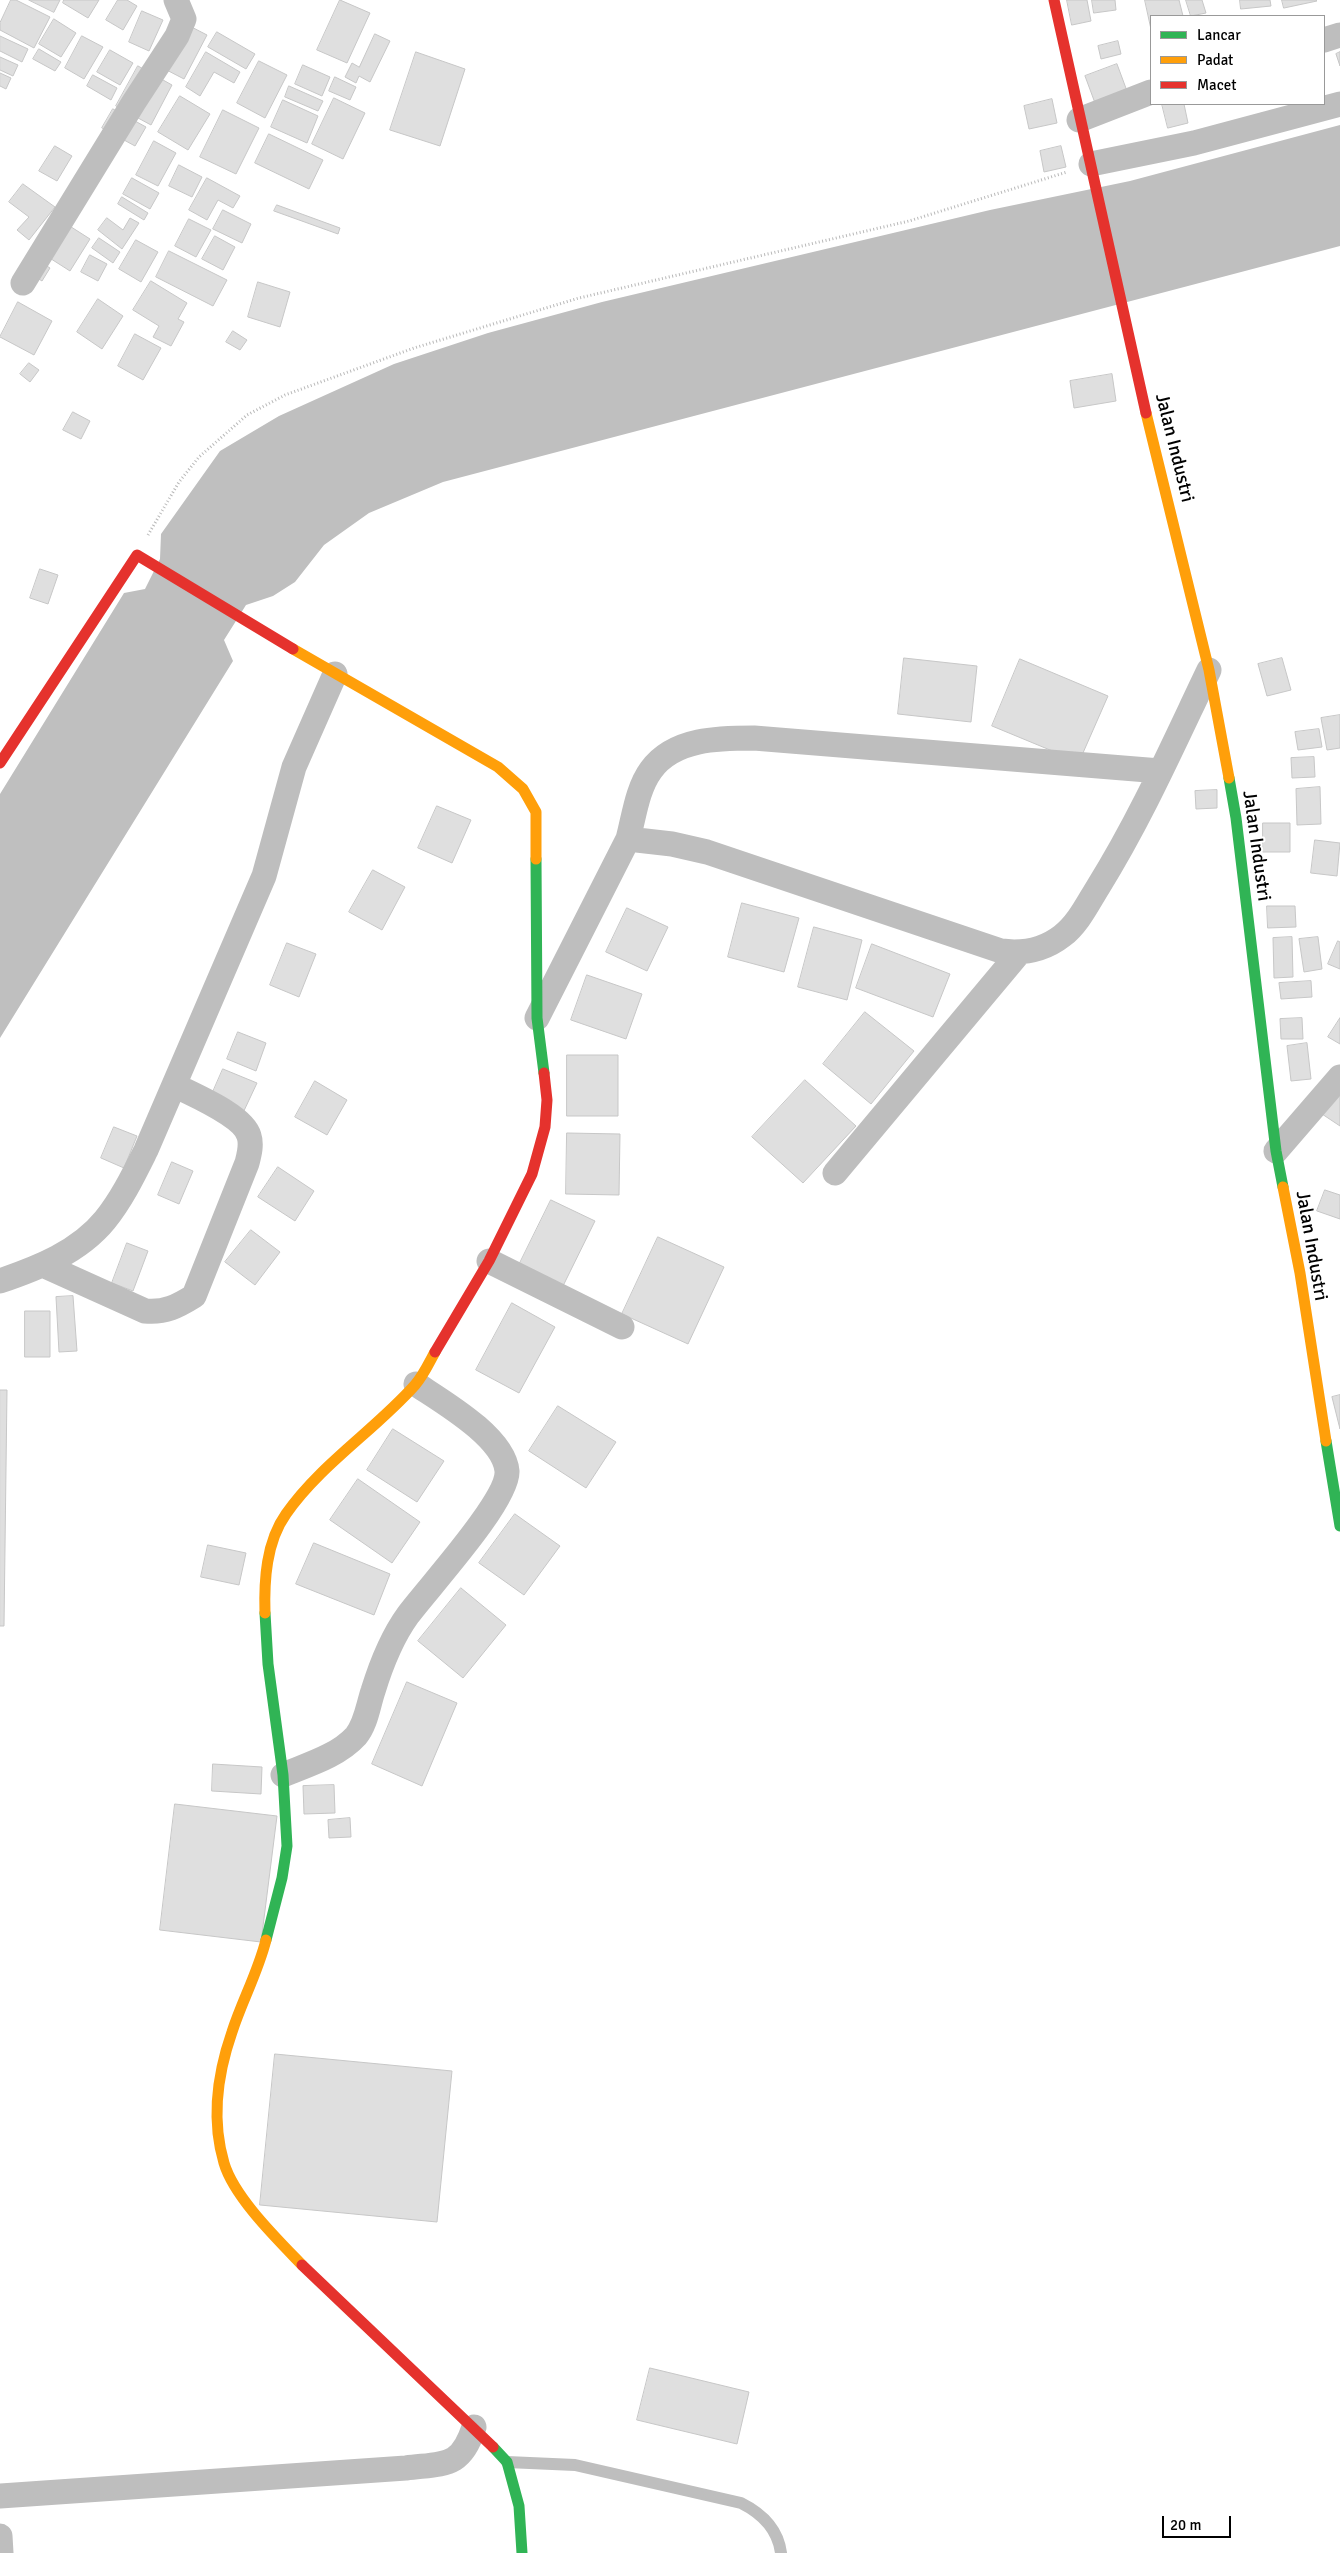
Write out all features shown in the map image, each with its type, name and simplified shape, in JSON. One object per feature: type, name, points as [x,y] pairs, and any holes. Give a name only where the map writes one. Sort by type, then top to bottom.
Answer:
[{"type":"street","points":[[24,284],[134,102],[177,36],[184,19],[176,0]]},
{"type":"street","name":"Jalan Industri","points":[[1054,0],[1128,335],[1209,670],[1236,818],[1276,1151],[1300,1273],[1340,1526]]},
{"type":"street","points":[[1325,40],[1340,36]]},
{"type":"street","points":[[1080,120],[1150,92]]},
{"type":"street","points":[[1093,171],[1340,104]]},
{"type":"street","points":[[0,763],[137,555],[335,674],[498,767],[513,778],[531,801],[536,812],[537,1018],[546,1100],[545,1127],[532,1174],[489,1261],[416,1384],[324,1471],[285,1515],[270,1550],[264,1589],[265,1613],[268,1664],[283,1775],[287,1846],[282,1878],[263,1954],[232,2031],[217,2088],[216,2116],[224,2164],[244,2199],[316,2279],[474,2427],[506,2462],[520,2506],[522,2553]]},
{"type":"street","points":[[628,839],[672,844],[707,852],[1002,951],[1019,952],[1050,944],[1064,935],[1079,917],[1126,842],[1209,670]]},
{"type":"street","points":[[0,1281],[43,1265],[73,1248],[105,1221],[146,1150],[264,876],[294,767],[335,674]]},
{"type":"street","points":[[537,1018],[628,839],[640,791],[651,770],[667,755],[689,744],[719,738],[754,738],[1160,771]]},
{"type":"street","points":[[835,1172],[1019,952]]},
{"type":"street","points":[[1276,1151],[1340,1077]]},
{"type":"street","points":[[43,1265],[145,1311],[167,1310],[194,1296],[246,1163],[250,1151],[250,1138],[245,1128],[235,1118],[174,1085]]},
{"type":"street","points":[[489,1261],[622,1327]]},
{"type":"street","points":[[283,1775],[333,1753],[356,1735],[363,1723],[384,1659],[406,1617],[494,1505],[506,1483],[505,1463],[496,1445],[460,1414],[416,1384]]},
{"type":"street","points":[[0,2496],[308,2476],[440,2464],[458,2458],[467,2448],[474,2427]]},
{"type":"street","points":[[0,2536],[1,2553]]},
{"type":"lane","points":[[506,2462],[576,2465],[742,2503],[753,2509],[774,2528],[781,2553]]},
{"type":"path","points":[[137,555],[179,482],[199,457],[247,415],[285,395],[414,348],[579,298],[909,221],[1093,171]]},
{"type":"shaded area","points":[[1340,125],[1340,246],[443,482],[369,513],[324,545],[295,582],[273,596],[246,605],[224,640],[233,661],[0,1038],[0,794],[124,593],[145,589],[160,559],[161,534],[220,451],[279,416],[394,364],[488,333],[602,302],[990,210],[1130,181]]},
{"type":"building","points":[[11,0],[16,0],[50,17],[34,48],[0,30],[0,23]]},
{"type":"building","points":[[29,0],[60,0],[54,12]]},
{"type":"building","points":[[64,0],[99,0],[88,18],[63,3]]},
{"type":"building","points":[[118,0],[127,0],[137,6],[123,30],[106,20]]},
{"type":"building","points":[[340,0],[370,13],[347,63],[317,50]]},
{"type":"building","points":[[1067,0],[1087,0],[1091,21],[1072,25]]},
{"type":"building","points":[[1092,0],[1115,0],[1116,10],[1094,13]]},
{"type":"building","points":[[1145,0],[1179,0],[1183,15],[1150,15],[1150,24]]},
{"type":"building","points":[[1186,0],[1202,0],[1206,13],[1191,15]]},
{"type":"building","points":[[1240,0],[1270,0],[1271,6],[1241,9]]},
{"type":"building","points":[[1282,0],[1316,0],[1317,1],[1284,8]]},
{"type":"building","points":[[142,11],[163,20],[149,51],[129,42]]},
{"type":"building","points":[[54,19],[76,33],[61,57],[39,44]]},
{"type":"building","points":[[180,21],[207,35],[184,79],[157,65]]},
{"type":"building","points":[[217,32],[255,54],[246,69],[208,47]]},
{"type":"building","points":[[375,34],[390,41],[370,82],[359,76],[356,83],[345,77],[352,63],[359,67]]},
{"type":"building","points":[[0,36],[28,49],[22,62],[0,51]]},
{"type":"building","points":[[82,36],[103,47],[84,79],[65,68]]},
{"type":"building","points":[[1118,41],[1121,54],[1101,59],[1098,46]]},
{"type":"building","points":[[39,49],[61,62],[55,71],[33,59]]},
{"type":"building","points":[[110,50],[133,63],[120,85],[97,72]]},
{"type":"building","points":[[206,52],[240,72],[234,83],[214,72],[200,96],[186,87]]},
{"type":"building","points":[[416,52],[465,69],[440,146],[390,130]]},
{"type":"building","points":[[1340,52],[1340,66],[1336,54]]},
{"type":"building","points":[[0,57],[18,65],[13,76],[0,70]]},
{"type":"building","points":[[259,61],[287,75],[265,118],[237,103]]},
{"type":"building","points":[[1117,64],[1127,91],[1095,103],[1085,76]]},
{"type":"building","points":[[303,65],[330,77],[322,96],[295,84]]},
{"type":"building","points":[[138,66],[172,85],[151,125],[116,106]]},
{"type":"building","points":[[0,73],[11,78],[6,89],[0,86]]},
{"type":"building","points":[[93,75],[117,88],[111,100],[87,86]]},
{"type":"building","points":[[335,77],[356,87],[350,100],[329,91]]},
{"type":"building","points":[[289,86],[323,101],[318,111],[285,97]]},
{"type":"building","points":[[180,96],[210,114],[188,150],[158,132]]},
{"type":"building","points":[[334,98],[365,113],[343,159],[312,144]]},
{"type":"building","points":[[1052,99],[1057,123],[1029,129],[1024,106]]},
{"type":"building","points":[[283,100],[318,116],[307,143],[271,127]]},
{"type":"building","points":[[1162,105],[1184,105],[1188,123],[1168,128]]},
{"type":"building","points":[[113,109],[146,127],[135,146],[102,128]]},
{"type":"building","points":[[223,110],[259,128],[236,174],[200,157]]},
{"type":"building","points":[[269,134],[323,160],[309,189],[255,163]]},
{"type":"building","points":[[154,141],[176,153],[158,186],[136,175]]},
{"type":"building","points":[[55,146],[72,156],[57,181],[39,171]]},
{"type":"building","points":[[1061,146],[1066,167],[1044,172],[1040,151]]},
{"type":"building","points":[[179,165],[202,177],[192,197],[169,186]]},
{"type":"building","points":[[132,178],[159,193],[150,209],[123,194]]},
{"type":"building","points":[[207,178],[240,196],[233,208],[218,200],[207,220],[189,210]]},
{"type":"building","points":[[23,184],[55,207],[29,240],[17,230],[29,217],[9,202]]},
{"type":"building","points":[[122,197],[148,213],[144,220],[118,204]]},
{"type":"building","points":[[277,205],[340,228],[338,234],[274,211]]},
{"type":"building","points":[[223,210],[251,224],[242,243],[213,229]]},
{"type":"building","points":[[54,216],[90,239],[70,271],[34,248]]},
{"type":"building","points":[[107,218],[123,230],[130,218],[139,223],[122,249],[98,230]]},
{"type":"building","points":[[189,219],[211,230],[196,257],[175,246]]},
{"type":"building","points":[[215,236],[235,247],[223,270],[202,259]]},
{"type":"building","points":[[99,238],[120,252],[113,263],[92,248]]},
{"type":"building","points":[[136,240],[158,252],[141,282],[119,269]]},
{"type":"building","points":[[169,251],[227,280],[213,306],[156,277]]},
{"type":"building","points":[[90,255],[107,264],[98,281],[81,272]]},
{"type":"building","points":[[39,261],[50,268],[42,281],[31,274]]},
{"type":"building","points":[[151,281],[187,303],[178,319],[184,322],[171,346],[153,337],[159,326],[133,310]]},
{"type":"building","points":[[258,282],[290,292],[280,327],[248,317]]},
{"type":"building","points":[[98,299],[123,316],[102,349],[77,332]]},
{"type":"building","points":[[18,302],[52,321],[34,355],[0,337]]},
{"type":"building","points":[[233,331],[247,340],[240,350],[226,342]]},
{"type":"building","points":[[135,334],[161,348],[143,380],[118,366]]},
{"type":"building","points":[[29,363],[39,370],[30,382],[20,374]]},
{"type":"building","points":[[1112,374],[1116,401],[1074,408],[1070,381]]},
{"type":"building","points":[[73,412],[90,421],[81,439],[63,430]]},
{"type":"building","points":[[40,569],[58,575],[48,604],[30,598]]},
{"type":"building","points":[[904,658],[977,666],[971,722],[898,714]]},
{"type":"building","points":[[1282,658],[1291,690],[1267,696],[1258,664]]},
{"type":"building","points":[[1020,659],[1108,696],[1079,762],[992,726]]},
{"type":"building","points":[[1340,715],[1340,748],[1327,750],[1321,718]]},
{"type":"building","points":[[1319,729],[1322,747],[1298,750],[1295,732]]},
{"type":"building","points":[[1314,757],[1315,777],[1292,778],[1291,758]]},
{"type":"building","points":[[1320,787],[1321,824],[1297,825],[1296,789]]},
{"type":"building","points":[[1217,790],[1217,808],[1196,809],[1195,791]]},
{"type":"building","points":[[437,806],[471,820],[452,863],[418,848]]},
{"type":"building","points":[[1263,823],[1290,823],[1290,852],[1263,852]]},
{"type":"building","points":[[1315,840],[1340,843],[1337,876],[1311,873]]},
{"type":"building","points":[[373,870],[405,887],[382,930],[349,912]]},
{"type":"building","points":[[742,903],[799,918],[784,972],[728,957]]},
{"type":"building","points":[[1267,906],[1295,906],[1296,927],[1268,928]]},
{"type":"building","points":[[627,908],[668,927],[647,971],[606,952]]},
{"type":"building","points":[[814,927],[862,940],[847,1000],[798,987]]},
{"type":"building","points":[[1292,937],[1293,977],[1274,978],[1273,938]]},
{"type":"building","points":[[1318,937],[1322,969],[1304,972],[1299,939]]},
{"type":"building","points":[[1338,941],[1340,942],[1340,969],[1328,964]]},
{"type":"building","points":[[287,943],[316,954],[299,997],[270,985]]},
{"type":"building","points":[[872,944],[950,974],[933,1017],[856,988]]},
{"type":"building","points":[[587,975],[642,994],[626,1039],[571,1020]]},
{"type":"building","points":[[1311,981],[1312,997],[1281,999],[1279,983]]},
{"type":"building","points":[[865,1012],[914,1051],[871,1104],[823,1064]]},
{"type":"building","points":[[1302,1018],[1303,1039],[1281,1039],[1280,1019]]},
{"type":"building","points":[[1340,1018],[1340,1044],[1328,1037]]},
{"type":"building","points":[[238,1032],[266,1043],[256,1071],[227,1059]]},
{"type":"building","points":[[1307,1043],[1311,1079],[1291,1081],[1287,1046]]},
{"type":"building","points":[[567,1055],[618,1055],[618,1116],[567,1116]]},
{"type":"building","points":[[223,1069],[257,1083],[242,1115],[209,1101]]},
{"type":"building","points":[[805,1080],[856,1126],[803,1183],[752,1137]]},
{"type":"building","points":[[315,1081],[347,1100],[327,1135],[295,1117]]},
{"type":"building","points":[[1340,1086],[1340,1126],[1322,1114]]},
{"type":"building","points":[[114,1127],[137,1136],[124,1168],[101,1158]]},
{"type":"building","points":[[567,1133],[620,1134],[619,1195],[566,1194]]},
{"type":"building","points":[[172,1162],[193,1171],[179,1204],[158,1195]]},
{"type":"building","points":[[278,1167],[314,1191],[295,1221],[258,1197]]},
{"type":"building","points":[[1325,1190],[1340,1195],[1340,1219],[1317,1211]]},
{"type":"building","points":[[551,1200],[595,1221],[563,1286],[519,1265]]},
{"type":"building","points":[[251,1230],[280,1252],[255,1285],[225,1262]]},
{"type":"building","points":[[658,1237],[724,1267],[688,1344],[622,1314]]},
{"type":"building","points":[[127,1243],[148,1251],[133,1291],[112,1283]]},
{"type":"building","points":[[73,1296],[77,1351],[59,1352],[56,1297]]},
{"type":"building","points":[[512,1303],[555,1327],[519,1393],[476,1370]]},
{"type":"building","points":[[25,1311],[50,1311],[50,1357],[25,1357]]},
{"type":"building","points":[[0,1390],[7,1390],[4,1626],[0,1626]]},
{"type":"building","points":[[1340,1395],[1340,1429],[1332,1397]]},
{"type":"building","points":[[558,1406],[616,1442],[586,1488],[529,1451]]},
{"type":"building","points":[[393,1429],[444,1461],[417,1502],[367,1470]]},
{"type":"building","points":[[358,1479],[420,1522],[392,1563],[330,1520]]},
{"type":"building","points":[[515,1514],[560,1546],[524,1595],[479,1563]]},
{"type":"building","points":[[314,1543],[390,1574],[374,1615],[296,1584]]},
{"type":"building","points":[[208,1545],[246,1553],[239,1585],[201,1577]]},
{"type":"building","points":[[461,1588],[506,1625],[463,1678],[418,1641]]},
{"type":"building","points":[[407,1682],[457,1703],[422,1786],[372,1764]]},
{"type":"building","points":[[213,1764],[262,1767],[261,1794],[212,1791]]},
{"type":"building","points":[[334,1785],[335,1813],[304,1814],[303,1786]]},
{"type":"building","points":[[175,1804],[277,1816],[261,1942],[160,1930]]},
{"type":"building","points":[[350,1818],[351,1837],[329,1838],[328,1820]]},
{"type":"building","points":[[275,2054],[452,2071],[437,2222],[260,2205]]},
{"type":"building","points":[[650,2368],[749,2392],[737,2444],[637,2420]]},
{"type":"traffic: fast","points":[[1229,778],[1236,818],[1276,1151],[1283,1187]]},
{"type":"traffic: fast","points":[[536,859],[537,1018],[544,1073]]},
{"type":"traffic: fast","points":[[1326,1441],[1340,1526]]},
{"type":"traffic: fast","points":[[265,1613],[268,1664],[283,1775],[287,1846],[282,1878],[266,1940]]},
{"type":"traffic: fast","points":[[493,2447],[507,2462],[519,2506],[522,2553]]},
{"type":"traffic: slow","points":[[1146,413],[1209,670],[1229,778]]},
{"type":"traffic: slow","points":[[293,649],[498,767],[523,789],[536,812],[536,859]]},
{"type":"traffic: slow","points":[[1283,1187],[1300,1273],[1326,1441]]},
{"type":"traffic: slow","points":[[265,1613],[266,1575],[270,1549],[279,1525],[286,1514],[315,1479],[415,1385],[435,1352]]},
{"type":"traffic: slow","points":[[266,1940],[259,1964],[236,2020],[227,2048],[219,2081],[218,2130],[224,2163],[237,2190],[257,2217],[302,2265]]},
{"type":"traffic: jam","points":[[1054,0],[1146,413]]},
{"type":"traffic: jam","points":[[0,763],[137,555],[293,649]]},
{"type":"traffic: jam","points":[[435,1352],[489,1261],[532,1174],[545,1127],[547,1100],[544,1073]]},
{"type":"traffic: jam","points":[[302,2265],[493,2447]]}]
